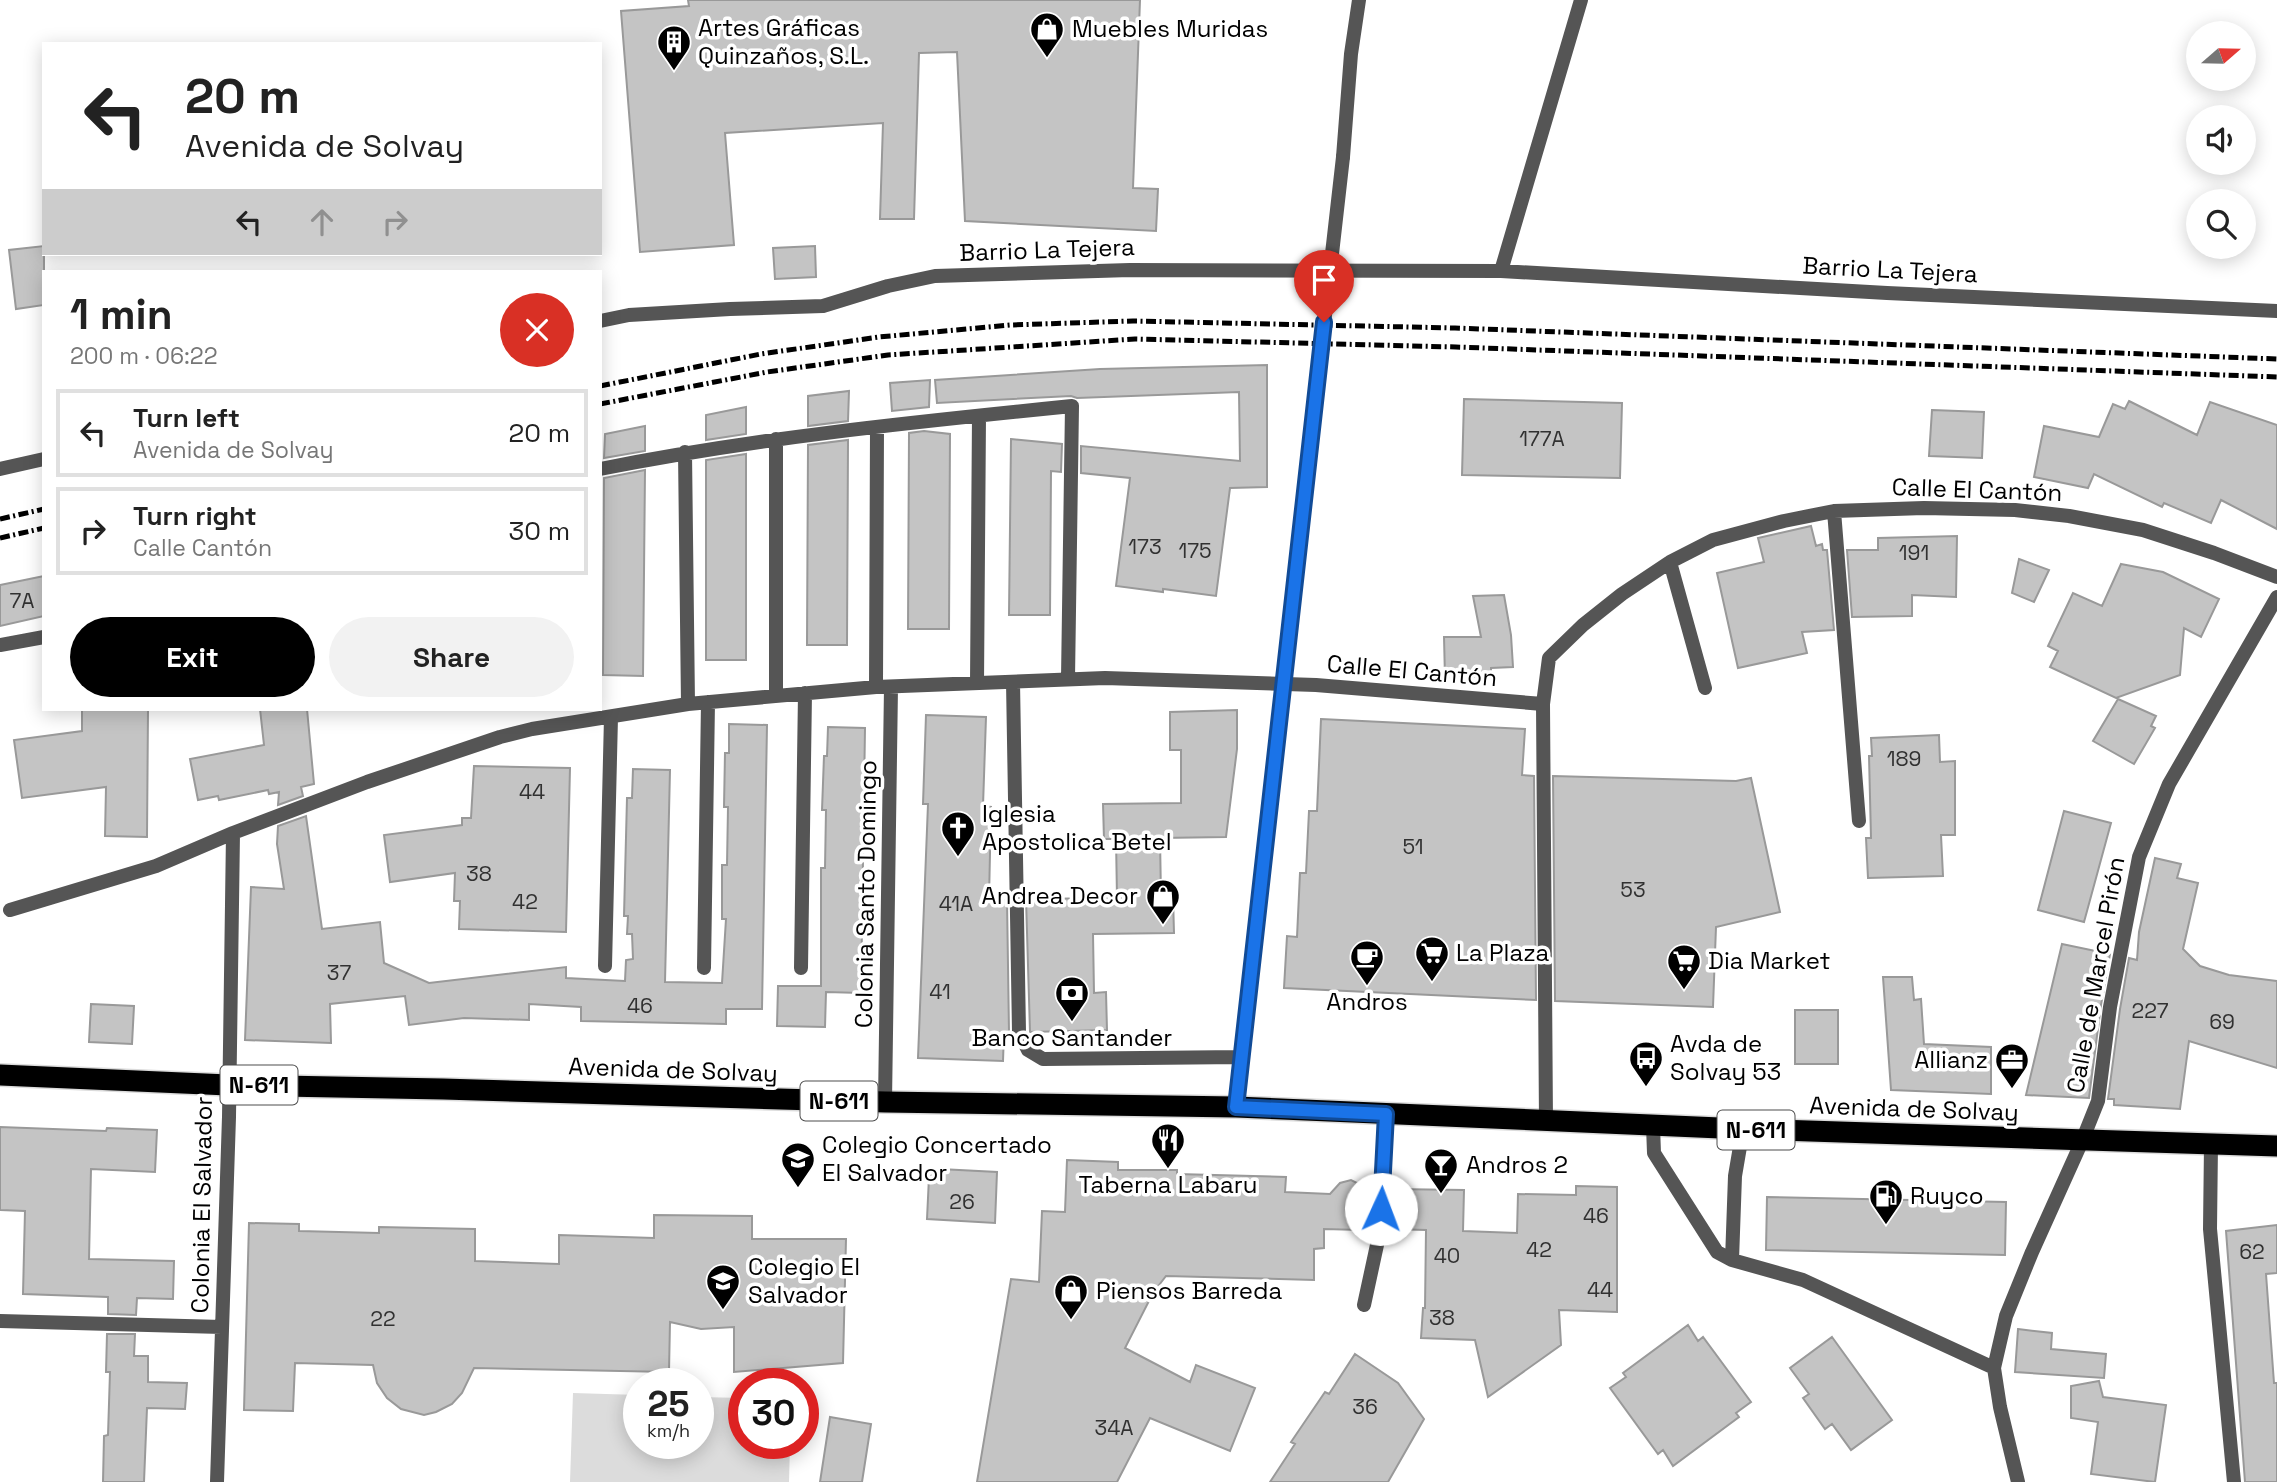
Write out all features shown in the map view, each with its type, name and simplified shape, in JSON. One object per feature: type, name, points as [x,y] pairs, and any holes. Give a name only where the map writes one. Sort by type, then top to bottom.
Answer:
[{"type":"highway","name":"Avenida de Solvay","points":[[0,1075],[228,1085],[885,1102],[1236,1107],[1546,1122],[2277,1146]]},
{"type":"street","points":[[1236,1107],[1359,0]]},
{"type":"street","points":[[1501,271],[1581,0]]},
{"type":"street","name":"Barrio La Tejera","points":[[602,321],[641,314],[823,306],[888,286],[935,276],[1130,270],[1501,271],[2277,311]]},
{"type":"street","points":[[10,910],[156,866],[233,833],[367,782],[485,742],[578,715],[611,716],[688,704],[884,687],[1068,679],[1072,406],[775,439],[685,452],[602,469]]},
{"type":"street","points":[[977,683],[979,416]]},
{"type":"street","name":"Colonia Santo Domingo","points":[[877,428],[884,687],[885,1102]]},
{"type":"street","points":[[775,439],[776,695]]},
{"type":"street","points":[[685,452],[688,704]]},
{"type":"street","points":[[0,469],[42,459]]},
{"type":"street","name":"Calle El Cantón","points":[[1546,1122],[1543,704],[1549,658],[1583,625],[1622,594],[1671,562],[1722,537],[1834,511],[1924,508],[2015,510],[2069,516],[2143,530],[2277,577]]},
{"type":"street","points":[[1834,511],[1859,821]]},
{"type":"street","points":[[1671,562],[1705,688]]},
{"type":"street","name":"Calle de Marcel Pirón","points":[[2082,1141],[2098,1101],[2110,1007],[2139,857],[2169,783],[2277,597]]},
{"type":"street","points":[[0,645],[42,637]]},
{"type":"street","name":"Calle El Cantón","points":[[1068,679],[1275,683],[1543,704]]},
{"type":"street","points":[[1013,681],[1019,1032],[1028,1050],[1043,1059],[1241,1057]]},
{"type":"street","points":[[802,968],[805,693]]},
{"type":"street","points":[[704,968],[708,702]]},
{"type":"street","points":[[605,966],[611,716]]},
{"type":"street","points":[[228,1085],[233,833]]},
{"type":"street","name":"Colonia El Salvador","points":[[217,1482],[228,1085]]},
{"type":"street","points":[[1364,1305],[1380,1231],[1386,1114]]},
{"type":"street","points":[[1653,1126],[1654,1153],[1717,1252],[1732,1260],[1803,1280],[1994,1368]]},
{"type":"street","points":[[1732,1260],[1735,1177],[1743,1129]]},
{"type":"street","points":[[2018,1482],[2000,1407],[1994,1368],[2006,1316],[2082,1141]]},
{"type":"street","points":[[2211,1144],[2210,1229],[2234,1482]]},
{"type":"street","name":"Colonia El Salvador","points":[[0,1321],[222,1327]]},
{"type":"shaded area","points":[[573,1393],[623,1395],[623,1459],[714,1459],[714,1397],[728,1398],[728,1459],[790,1459],[789,1482],[570,1482]]},
{"type":"building","points":[[688,0],[1140,0],[1133,188],[1158,189],[1156,231],[965,221],[957,52],[919,53],[914,219],[880,219],[883,123],[725,133],[734,245],[640,252],[621,11],[689,6]]},
{"type":"building","points":[[42,246],[42,305],[16,309],[9,250]]},
{"type":"building","points":[[815,246],[816,277],[775,279],[773,248]]},
{"type":"building","points":[[1267,365],[1267,487],[1230,488],[1216,596],[1116,586],[1130,478],[1081,473],[1081,446],[1240,461],[1239,392],[1077,398],[1071,396],[937,403],[935,380],[1100,369]]},
{"type":"building","points":[[930,380],[929,407],[892,411],[890,383]]},
{"type":"building","points":[[849,391],[848,421],[808,426],[808,396]]},
{"type":"building","points":[[1464,399],[1622,403],[1620,478],[1462,475]]},
{"type":"building","points":[[2129,401],[2197,435],[2210,402],[2277,425],[2277,529],[2221,500],[2211,523],[2164,503],[2162,507],[2094,474],[2088,488],[2034,477],[2044,426],[2099,437],[2113,404],[2125,409]]},
{"type":"building","points":[[746,407],[746,434],[706,440],[706,415]]},
{"type":"building","points":[[1932,410],[1984,412],[1982,458],[1929,456]]},
{"type":"building","points":[[645,426],[645,451],[604,458],[605,434]]},
{"type":"building","points":[[924,431],[950,434],[949,629],[908,629],[909,433]]},
{"type":"building","points":[[1011,439],[1062,444],[1061,472],[1051,471],[1050,615],[1009,615]]},
{"type":"building","points":[[848,440],[847,645],[807,645],[808,445]]},
{"type":"building","points":[[746,454],[746,660],[706,660],[706,460]]},
{"type":"building","points":[[645,470],[643,676],[603,675],[604,478]]},
{"type":"building","points":[[1811,526],[1816,546],[1822,544],[1823,550],[1827,550],[1834,630],[1802,632],[1807,653],[1738,668],[1717,573],[1764,562],[1758,538]]},
{"type":"building","points":[[1957,536],[1956,597],[1912,595],[1912,616],[1852,617],[1847,550],[1878,550],[1878,538]]},
{"type":"building","points":[[2019,559],[2049,570],[2034,602],[2012,593]]},
{"type":"building","points":[[2121,564],[2163,572],[2219,599],[2201,637],[2184,628],[2180,675],[2116,698],[2050,667],[2058,651],[2048,646],[2073,593],[2102,606]]},
{"type":"building","points":[[42,576],[42,616],[0,626],[0,585]]},
{"type":"building","points":[[1504,595],[1513,667],[1491,668],[1491,676],[1445,678],[1444,637],[1481,637],[1473,596]]},
{"type":"building","points":[[2118,699],[2156,716],[2151,726],[2155,728],[2134,764],[2093,741]]},
{"type":"building","points":[[1237,710],[1237,749],[1226,837],[1160,838],[1161,897],[1173,897],[1174,933],[1093,934],[1094,993],[1106,992],[1107,1030],[1030,1032],[1026,899],[1117,898],[1116,839],[1104,839],[1103,804],[1181,803],[1181,750],[1170,750],[1170,712]]},
{"type":"building","points":[[82,711],[148,711],[147,837],[105,836],[106,787],[22,798],[14,740],[82,731]]},
{"type":"building","points":[[260,711],[307,711],[314,784],[301,787],[303,796],[278,805],[279,792],[269,794],[268,790],[219,800],[218,796],[198,800],[190,759],[264,745]]},
{"type":"building","points":[[926,715],[986,717],[983,806],[991,807],[989,900],[1007,900],[1009,1032],[1004,1032],[1003,1061],[918,1058],[928,804],[923,804]]},
{"type":"building","points":[[1321,719],[1525,729],[1522,775],[1534,776],[1536,1000],[1284,988],[1287,936],[1297,937],[1300,873],[1306,873],[1309,811],[1317,811]]},
{"type":"building","points":[[729,724],[767,725],[762,1009],[726,1009],[726,1024],[581,1021],[581,1007],[529,1004],[529,1020],[464,1018],[409,1025],[405,996],[330,1004],[331,1043],[245,1040],[251,887],[284,889],[277,844],[278,826],[306,816],[322,929],[380,922],[384,963],[429,983],[566,967],[566,978],[625,981],[626,960],[633,959],[632,934],[627,934],[628,916],[624,916],[627,798],[632,798],[633,769],[670,770],[665,982],[722,983],[726,919],[722,919],[722,865],[727,865],[728,807],[724,807],[725,753],[729,753]]},
{"type":"building","points":[[828,727],[865,728],[861,993],[826,992],[825,1027],[777,1026],[778,986],[821,986],[821,868],[825,868],[826,810],[822,810]]},
{"type":"building","points":[[1939,735],[1940,762],[1955,761],[1955,835],[1941,835],[1943,876],[1868,878],[1866,838],[1871,838],[1871,738]]},
{"type":"building","points":[[474,766],[570,768],[566,932],[459,929],[460,901],[454,901],[455,873],[390,882],[384,835],[462,825],[462,818],[471,818]]},
{"type":"building","points":[[1553,776],[1736,781],[1751,778],[1780,912],[1716,927],[1713,1007],[1555,1001]]},
{"type":"building","points":[[2064,811],[2111,823],[2084,922],[2038,910]]},
{"type":"building","points":[[2155,858],[2181,864],[2177,878],[2198,883],[2183,949],[2200,966],[2229,975],[2277,981],[2277,1068],[2189,1041],[2180,1109],[2114,1105],[2114,1099],[2108,1099],[2129,958],[2137,960],[2139,932]]},
{"type":"building","points":[[2062,944],[2110,954],[2089,1098],[2026,1095]]},
{"type":"building","points":[[1883,977],[1912,977],[1914,1000],[1921,999],[1924,1044],[1991,1047],[1991,1094],[1891,1090]]},
{"type":"building","points":[[91,1004],[134,1006],[132,1044],[89,1042]]},
{"type":"building","points":[[1795,1010],[1838,1010],[1838,1064],[1795,1064]]},
{"type":"building","points":[[0,1127],[157,1130],[155,1172],[91,1169],[89,1259],[174,1261],[173,1299],[137,1298],[136,1315],[108,1314],[108,1297],[23,1294],[25,1211],[0,1210]]},
{"type":"building","points":[[1067,1160],[1118,1162],[1118,1170],[1177,1170],[1177,1174],[1286,1177],[1285,1192],[1330,1194],[1340,1183],[1351,1180],[1373,1189],[1370,1229],[1324,1229],[1324,1248],[1314,1249],[1314,1280],[1166,1276],[1153,1293],[1125,1348],[1190,1382],[1196,1365],[1255,1388],[1230,1451],[1150,1418],[1117,1482],[977,1482],[1011,1279],[1039,1282],[1042,1211],[1065,1212]]},
{"type":"building","points":[[940,1169],[997,1172],[995,1223],[927,1219],[929,1177]]},
{"type":"building","points":[[1576,1186],[1617,1187],[1617,1312],[1559,1310],[1561,1345],[1488,1397],[1475,1340],[1421,1338],[1425,1308],[1426,1230],[1390,1229],[1392,1189],[1464,1190],[1463,1231],[1517,1233],[1518,1194],[1576,1195]]},
{"type":"building","name":"Ruyco","points":[[1767,1197],[2006,1202],[2005,1255],[1766,1250]]},
{"type":"building","points":[[654,1215],[752,1216],[752,1239],[846,1239],[843,1363],[782,1368],[734,1368],[734,1327],[701,1329],[670,1322],[669,1368],[623,1368],[623,1371],[474,1368],[462,1393],[452,1404],[424,1415],[401,1409],[387,1398],[377,1383],[373,1365],[295,1363],[293,1411],[244,1410],[249,1223],[299,1224],[299,1231],[379,1233],[379,1227],[475,1229],[475,1261],[559,1264],[559,1235],[654,1238]]},
{"type":"building","points":[[2277,1225],[2277,1273],[2266,1274],[2274,1383],[2277,1383],[2277,1482],[2245,1482],[2226,1231]]},
{"type":"building","points":[[1688,1325],[1698,1341],[1703,1337],[1751,1402],[1736,1413],[1739,1417],[1673,1466],[1663,1450],[1658,1454],[1610,1388],[1626,1377],[1623,1373]]},
{"type":"building","points":[[2018,1329],[2052,1333],[2051,1349],[2106,1354],[2104,1378],[2015,1372]]},
{"type":"building","points":[[107,1334],[135,1334],[134,1356],[148,1356],[148,1382],[187,1383],[185,1409],[147,1408],[144,1482],[103,1482],[110,1372],[106,1372]]},
{"type":"building","points":[[1832,1337],[1892,1420],[1851,1450],[1832,1424],[1825,1429],[1803,1398],[1809,1394],[1790,1368]]},
{"type":"building","points":[[1355,1354],[1398,1383],[1424,1419],[1388,1482],[1270,1482],[1295,1444],[1291,1442],[1325,1392],[1329,1394]]},
{"type":"building","points":[[2099,1381],[2103,1397],[2166,1405],[2155,1482],[2091,1474],[2098,1422],[2071,1418],[2071,1386]]},
{"type":"building","points":[[830,1417],[871,1424],[862,1482],[820,1482]]},
{"type":"railway","points":[[602,386],[761,354],[879,337],[1010,325],[1133,321],[1455,328],[2277,359]]},
{"type":"railway","points":[[602,404],[767,372],[888,355],[1135,339],[1456,347],[2277,377]]},
{"type":"railway","points":[[0,519],[42,509]]},
{"type":"railway","points":[[0,538],[42,528]]},
{"type":"place","name":"Muebles Muridas","points":[[1047,59]]},
{"type":"place","name":"Artes Gráficas Quinzaños, S.L.","points":[[674,72]]},
{"type":"place","name":"Iglesia Apostolica Betel","points":[[958,858]]},
{"type":"place","name":"Andrea Decor","points":[[1163,926]]},
{"type":"place","name":"La Plaza","points":[[1432,983]]},
{"type":"place","name":"Andros","points":[[1367,987]]},
{"type":"place","name":"Dia Market","points":[[1684,991]]},
{"type":"place","name":"Banco Santander","points":[[1072,1023]]},
{"type":"place","name":"Avda de Solvay 53","points":[[1646,1088]]},
{"type":"place","name":"Allianz","points":[[2012,1090]]},
{"type":"place","name":"Taberna Labaru","points":[[1168,1170]]},
{"type":"place","name":"Colegio Concertado El Salvador","points":[[798,1189]]},
{"type":"place","name":"Andros 2","points":[[1441,1195]]},
{"type":"place","name":"Ruyco","points":[[1886,1226]]},
{"type":"place","name":"Colegio El Salvador","points":[[723,1311]]},
{"type":"place","name":"Piensos Barreda","points":[[1071,1321]]},
{"type":"route","points":[[1324,322],[1236,1107],[1386,1114],[1381,1209]]}]
